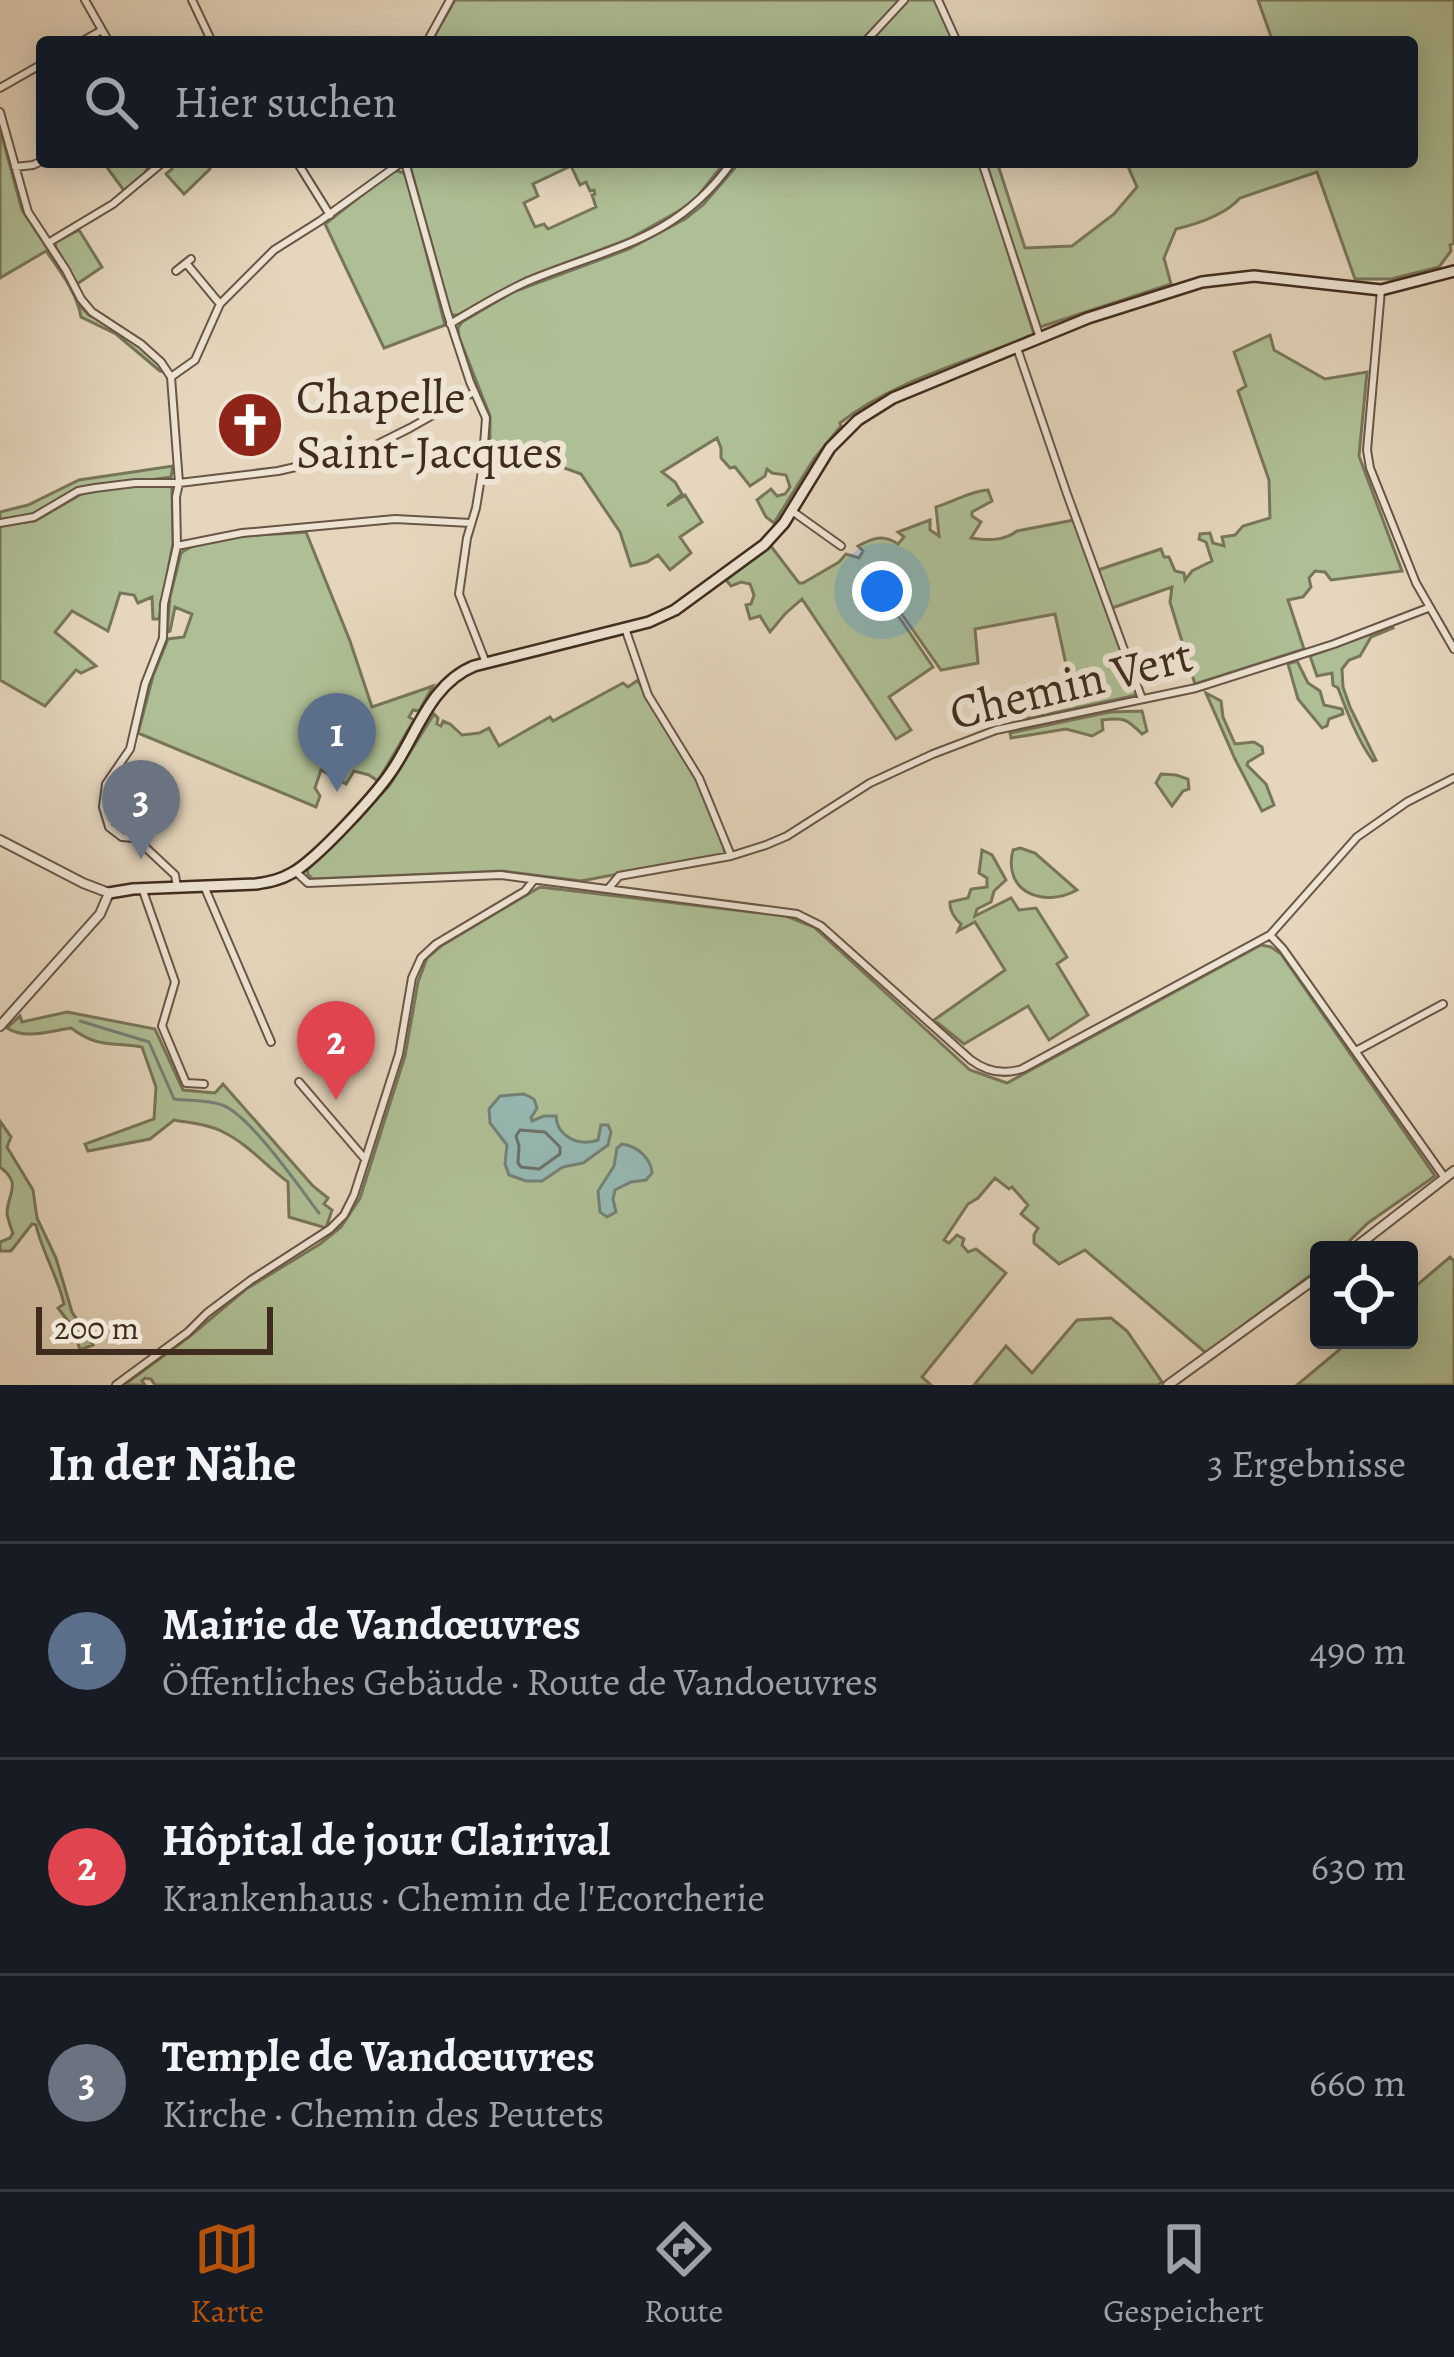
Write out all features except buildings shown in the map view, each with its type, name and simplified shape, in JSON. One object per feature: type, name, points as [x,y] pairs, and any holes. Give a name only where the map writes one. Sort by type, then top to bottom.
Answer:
[{"type":"main road","points":[[109,893],[265,883],[295,872],[386,779],[446,683],[486,663],[661,618],[675,610],[764,545],[792,511],[830,448],[866,413],[893,398],[1141,300],[1220,278],[1278,278],[1382,290],[1454,271]]},
{"type":"street","points":[[85,0],[106,36]]},
{"type":"street","points":[[193,0],[209,36]]},
{"type":"street","points":[[430,36],[450,0]]},
{"type":"street","points":[[871,36],[904,0]]},
{"type":"street","points":[[938,0],[954,36]]},
{"type":"street","points":[[92,36],[102,30]]},
{"type":"street","points":[[0,88],[36,67]]},
{"type":"street","points":[[0,112],[28,212],[86,306],[141,344],[171,377],[177,546],[164,604],[162,643],[145,685],[130,749],[106,784],[103,807],[109,826],[144,846],[175,875],[177,887]]},
{"type":"street","points":[[15,166],[36,163]]},
{"type":"street","points":[[48,243],[113,204],[156,168]]},
{"type":"street","points":[[301,168],[330,214]]},
{"type":"street","points":[[171,377],[195,360],[220,304],[274,250],[395,168]]},
{"type":"street","points":[[405,168],[450,324],[484,411],[487,430],[460,602],[486,663]]},
{"type":"street","points":[[450,324],[530,280],[629,244],[680,217],[727,168]]},
{"type":"street","points":[[984,168],[1040,338]]},
{"type":"street","points":[[176,271],[189,261],[220,304]]},
{"type":"street","points":[[1382,290],[1367,450],[1370,468],[1428,608],[1454,649]]},
{"type":"street","points":[[1017,348],[1142,699]]},
{"type":"street","points":[[0,523],[34,517],[86,489],[286,470],[362,452],[474,392]]},
{"type":"street","points":[[792,511],[841,546]]},
{"type":"street","points":[[177,546],[242,533],[395,519],[471,523]]},
{"type":"street","name":"Chemin Vert","points":[[608,889],[619,876],[731,856],[777,841],[870,783],[952,746],[1018,724],[1196,688],[1428,608]]},
{"type":"street","points":[[625,628],[647,695],[699,778],[731,856]]},
{"type":"street","points":[[295,872],[308,883],[501,875],[805,916],[971,1060],[1004,1073],[1022,1069],[1270,935],[1357,837],[1407,802],[1454,778]]},
{"type":"street","points":[[0,840],[109,893],[100,914],[9,1008],[0,1026]]},
{"type":"street","points":[[116,1385],[251,1280],[330,1229],[352,1202],[399,1054],[412,978],[421,958],[436,944],[525,891],[534,880]]},
{"type":"street","points":[[204,886],[271,1042]]},
{"type":"street","points":[[142,888],[175,982],[162,1020],[164,1033],[186,1083],[204,1084]]},
{"type":"street","points":[[1270,935],[1445,1178]]},
{"type":"street","points":[[1356,1051],[1443,1004]]},
{"type":"street","points":[[299,1082],[365,1159]]},
{"type":"street","points":[[1364,1241],[1454,1171]]},
{"type":"street","points":[[1168,1385],[1310,1282]]},
{"type":"green space","points":[[455,0],[900,0],[866,36],[434,36]]},
{"type":"green space","points":[[908,0],[935,0],[951,36],[875,36]]},
{"type":"green space","points":[[1258,0],[1454,0],[1454,243],[1439,267],[1391,279],[1355,279],[1317,172],[1240,198],[1219,214],[1176,229],[1164,258],[1171,284],[1040,327],[988,168],[999,168],[1025,248],[1072,246],[1114,214],[1137,187],[1129,168],[1418,168],[1418,36],[1271,36]]},
{"type":"green space","points":[[0,129],[22,210],[61,269],[82,308],[121,331],[166,372],[116,334],[81,317],[72,291],[46,251],[0,278]]},
{"type":"green space","points":[[107,168],[147,168],[143,175],[125,192]]},
{"type":"green space","points":[[411,168],[567,168],[533,184],[538,196],[524,203],[535,227],[544,224],[548,229],[596,207],[594,190],[586,182],[580,185],[572,168],[720,168],[694,201],[629,239],[525,278],[451,315]]},
{"type":"green space","points":[[735,168],[981,168],[1034,334],[909,383],[840,423],[774,523],[757,500],[771,489],[777,496],[785,494],[790,487],[786,475],[767,469],[750,486],[721,458],[717,438],[662,472],[682,494],[667,506],[685,495],[702,522],[680,537],[691,553],[670,570],[658,555],[631,566],[620,532],[581,474],[490,441],[490,416],[458,328],[513,292],[629,249],[703,205]]},
{"type":"green space","points":[[172,169],[210,169],[184,194],[166,174]]},
{"type":"green space","points":[[394,170],[407,178],[445,325],[384,348],[325,224]]},
{"type":"green space","points":[[79,230],[102,267],[77,284],[55,246]]},
{"type":"green space","points":[[1270,335],[1274,350],[1325,379],[1367,372],[1359,456],[1402,571],[1331,580],[1325,572],[1315,571],[1303,597],[1288,600],[1304,649],[1195,684],[1170,602],[1172,587],[1112,608],[1098,570],[1161,549],[1185,580],[1212,561],[1200,534],[1210,533],[1213,543],[1224,546],[1222,537],[1270,518],[1269,480],[1238,391],[1246,386],[1234,352]]},
{"type":"green space","points":[[173,466],[171,477],[78,490],[30,515],[0,520],[0,512],[28,505],[79,480]]},
{"type":"green space","points":[[135,485],[172,488],[173,543],[159,619],[153,619],[152,597],[138,603],[134,595],[120,593],[108,631],[72,611],[55,632],[96,666],[81,673],[76,670],[45,706],[0,680],[0,525],[35,521],[85,492]]},
{"type":"green space","points":[[988,490],[992,501],[972,512],[981,522],[971,538],[1000,539],[1074,520],[1137,695],[1022,720],[1020,716],[1045,709],[1041,684],[1069,678],[1055,614],[975,629],[978,663],[941,670],[896,606],[893,608],[933,667],[889,697],[911,730],[896,739],[802,599],[770,632],[760,616],[750,619],[746,605],[754,595],[750,584],[731,586],[726,580],[770,545],[803,583],[846,554],[859,558],[863,551],[858,546],[873,539],[898,544],[904,537],[898,532],[930,520],[930,530],[939,536],[936,507]]},
{"type":"green space","points":[[306,532],[372,707],[433,686],[419,711],[413,710],[409,717],[414,720],[378,781],[354,771],[346,784],[321,770],[316,807],[138,733],[168,639],[184,637],[192,614],[175,607],[167,632],[181,553],[224,538]]},
{"type":"green space","points":[[1392,626],[1371,637],[1360,656],[1342,669],[1343,687],[1373,761],[1333,685],[1332,673],[1317,676],[1310,656]]},
{"type":"green space","points":[[1297,661],[1308,683],[1320,691],[1324,705],[1342,709],[1343,714],[1329,719],[1327,726],[1322,728],[1298,699],[1288,664]]},
{"type":"green space","points":[[638,680],[711,809],[725,854],[581,881],[503,871],[313,879],[308,875],[307,870],[389,786],[434,714],[437,724],[450,724],[462,735],[489,728],[499,746],[550,717],[553,721],[623,683],[628,687]]},
{"type":"green space","points":[[1206,693],[1221,701],[1235,744],[1254,742],[1262,747],[1263,753],[1247,765],[1266,784],[1274,805],[1262,811]]},
{"type":"green space","points":[[1142,711],[1147,731],[1142,734],[1129,722],[1115,719],[1102,720],[1103,730],[1092,736],[1066,729],[1011,738],[1010,733],[1110,712]]},
{"type":"green space","points":[[1161,774],[1188,779],[1189,789],[1172,806],[1156,783]]},
{"type":"green space","points":[[982,850],[992,855],[1006,880],[975,916],[1011,898],[1019,910],[1036,908],[1067,957],[1057,964],[1088,1015],[1049,1040],[1028,1006],[964,1044],[934,1020],[1005,970],[975,922],[958,931],[961,924],[950,908],[950,902],[968,898],[971,889],[987,887],[987,878],[979,873]]},
{"type":"green space","points":[[1013,850],[1035,853],[1077,890],[1052,897],[1029,893],[1014,877],[1011,865]]},
{"type":"green space","points":[[540,887],[786,916],[814,927],[970,1070],[1007,1083],[1261,945],[1271,947],[1281,954],[1435,1176],[1349,1241],[1310,1241],[1310,1276],[1206,1353],[1085,1250],[1059,1264],[1034,1243],[1038,1228],[1021,1214],[1028,1205],[1012,1187],[995,1178],[968,1204],[944,1240],[949,1243],[957,1235],[964,1239],[962,1245],[968,1252],[976,1249],[1006,1273],[922,1377],[931,1385],[155,1385],[145,1378],[145,1385],[124,1385],[246,1289],[341,1227],[360,1198],[405,1056],[418,982],[427,958]]},
{"type":"green space","points":[[67,1012],[155,1029],[183,1090],[215,1093],[223,1084],[328,1198],[324,1204],[332,1210],[326,1228],[289,1217],[288,1182],[241,1143],[212,1127],[174,1120],[150,1139],[88,1151],[85,1144],[154,1119],[156,1087],[142,1047],[97,1041],[71,1028],[30,1034],[7,1028],[20,1016],[22,1022]]},
{"type":"green space","points":[[0,1121],[11,1137],[7,1147],[33,1190],[37,1218],[56,1258],[72,1312],[93,1345],[80,1350],[74,1329],[58,1308],[64,1304],[36,1225],[11,1251],[0,1251],[0,1242],[13,1233],[7,1214],[12,1184],[0,1167]]},
{"type":"green space","points":[[1450,1257],[1454,1261],[1454,1385],[1297,1385],[1340,1349],[1418,1349],[1418,1284]]},
{"type":"green space","points":[[1111,1318],[1127,1331],[1162,1382],[1158,1385],[974,1385],[1006,1346],[1032,1373],[1077,1320]]},
{"type":"water","points":[[524,1094],[534,1099],[537,1108],[532,1121],[556,1116],[564,1134],[583,1142],[598,1140],[601,1125],[608,1125],[608,1145],[583,1163],[563,1167],[542,1181],[509,1175],[507,1145],[490,1123],[489,1109],[500,1096]]},
{"type":"water","points":[[622,1144],[642,1154],[652,1173],[646,1180],[615,1190],[616,1212],[607,1217],[600,1212],[598,1191]]},
{"type":"waterway","points":[[80,1021],[149,1042],[174,1099],[217,1103],[233,1111],[274,1153],[319,1213]]},
{"type":"place","name":"Chapelle Saint-Jacques","points":[[250,425]]},
{"type":"place","name":"Mairie de Vandœuvres","points":[[337,792]]},
{"type":"place","name":"Temple de Vandœuvres","points":[[141,859]]},
{"type":"place","name":"Hôpital de jour Clairival","points":[[336,1100]]}]
